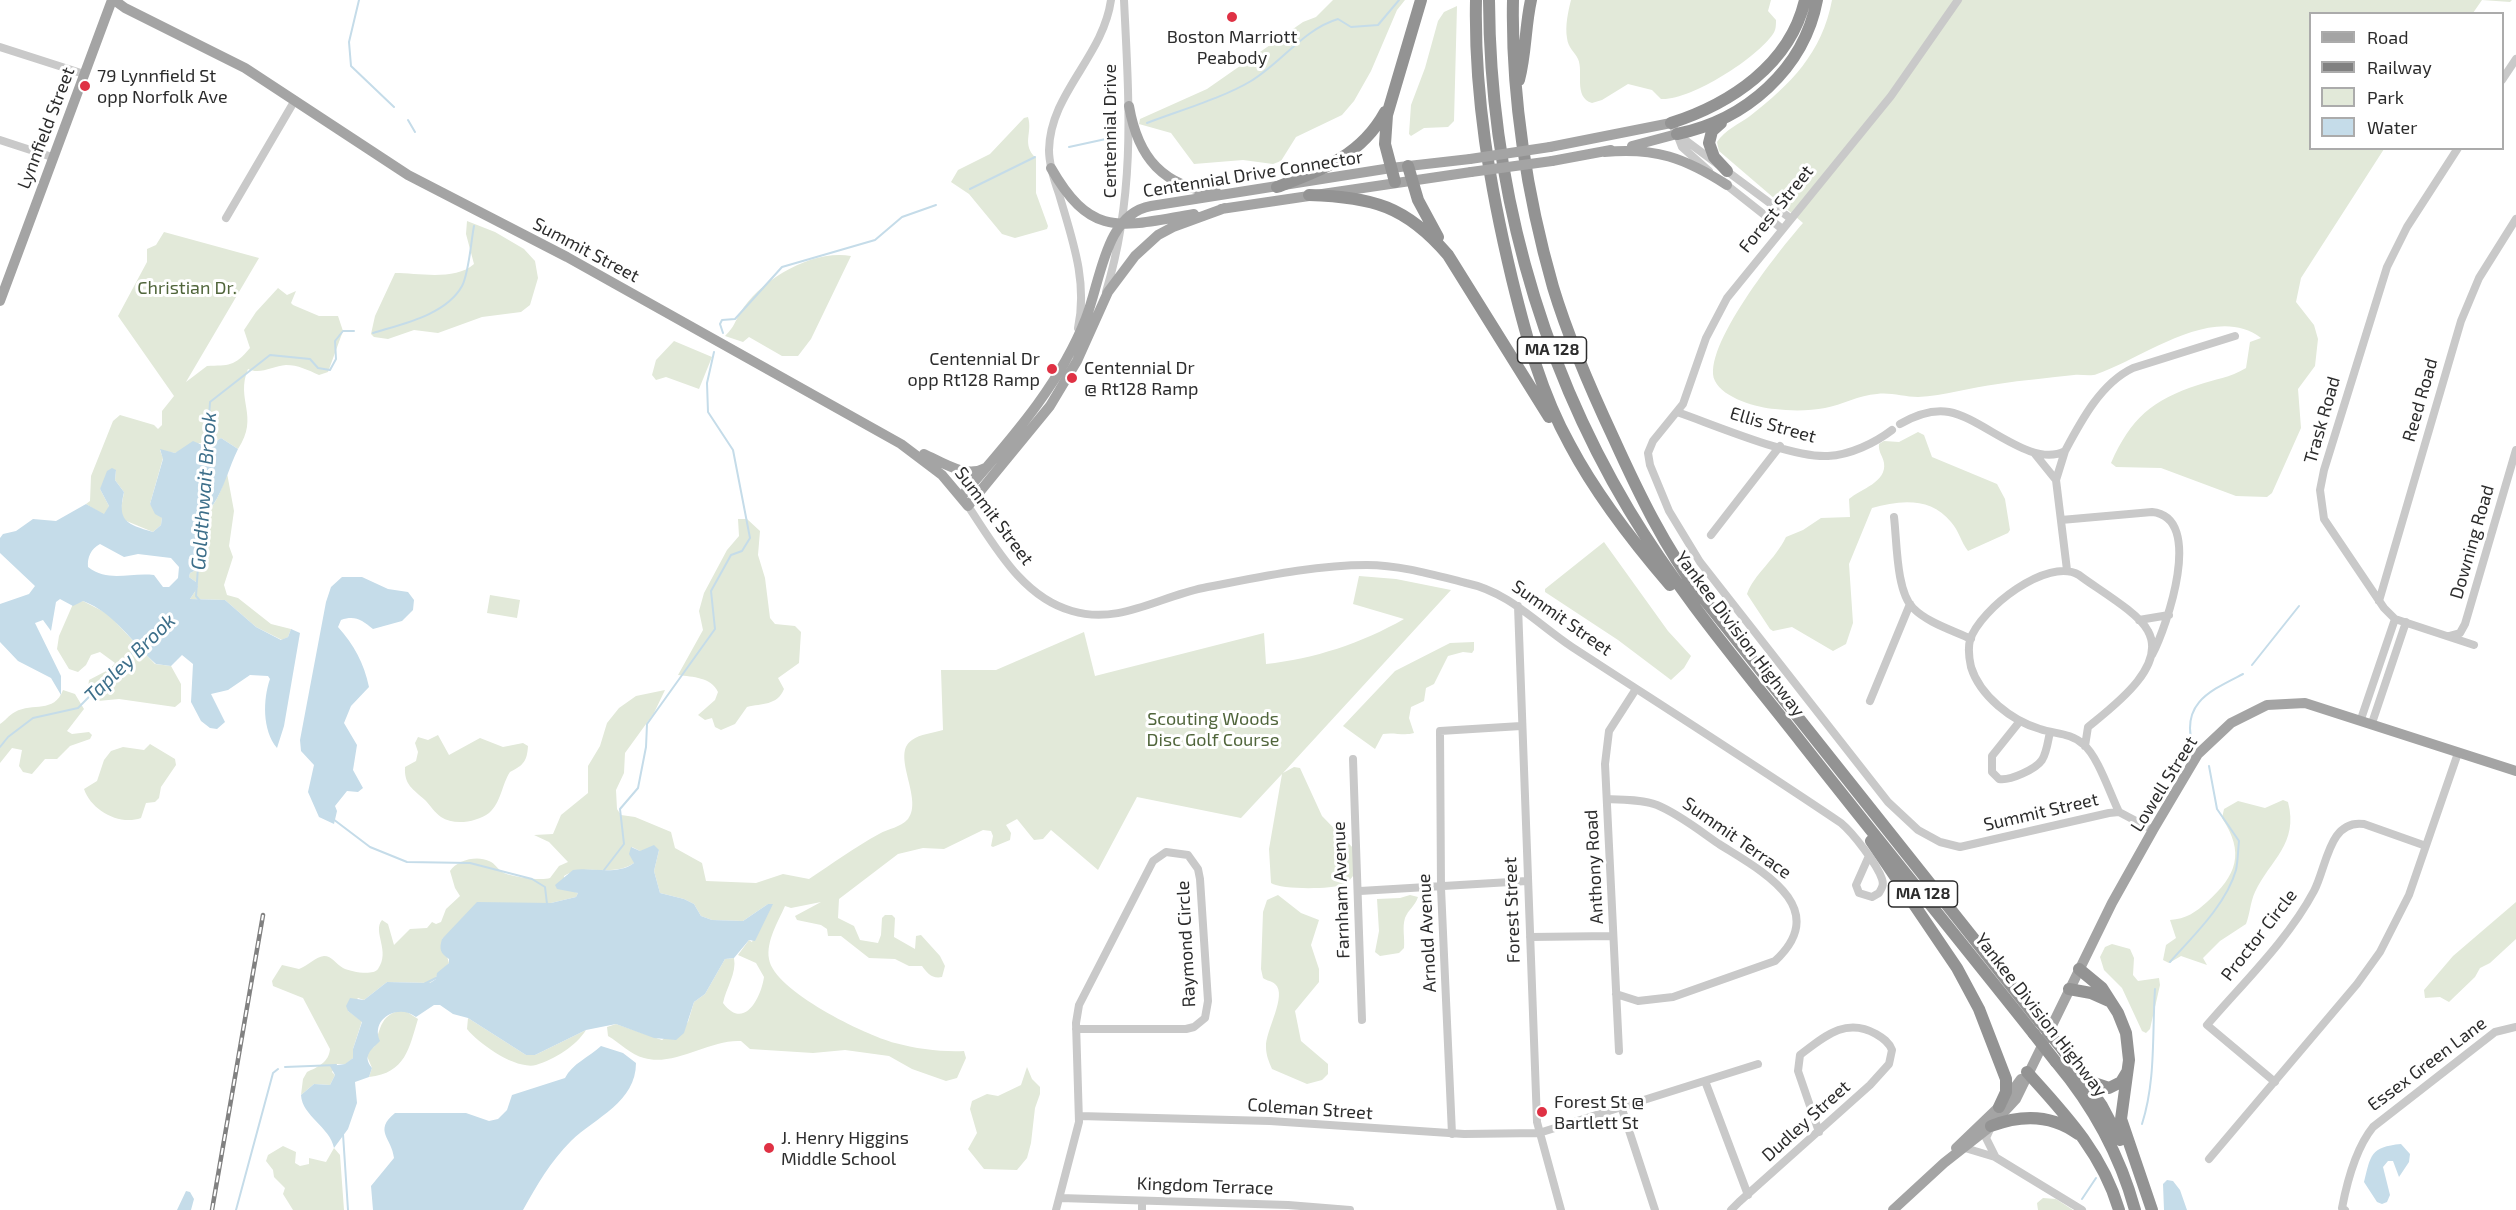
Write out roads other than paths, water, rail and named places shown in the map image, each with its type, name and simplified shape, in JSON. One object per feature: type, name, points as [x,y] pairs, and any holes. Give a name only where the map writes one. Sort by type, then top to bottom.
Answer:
[{"type":"highway","points":[[1395,182],[1385,133],[1388,105],[1421,0]]},
{"type":"highway","points":[[1476,0],[1480,113],[1503,243],[1528,345],[1553,412],[1571,447]]},
{"type":"highway","name":"Yankee Division Highway","points":[[1489,0],[1493,89],[1505,181],[1527,276],[1548,341],[1576,411],[1630,511],[1672,576],[1810,754],[2085,1099],[2121,1168],[2135,1210]]},
{"type":"highway","name":"Yankee Division Highway","points":[[1513,0],[1517,90],[1533,201],[1553,286],[1594,396],[1660,536],[1700,594],[2063,1050],[2110,1119],[2134,1171],[2147,1210]]},
{"type":"highway","points":[[1517,90],[1526,56],[1527,19],[1531,0]]},
{"type":"highway","points":[[1674,129],[1710,110],[1761,74],[1785,48],[1794,32],[1805,0]]},
{"type":"highway","points":[[1727,171],[1714,157],[1708,142],[1716,126],[1759,95],[1785,71],[1805,41],[1817,0]]},
{"type":"highway","points":[[1277,187],[1320,171],[1343,159],[1363,140],[1388,105]]},
{"type":"highway","points":[[1674,129],[1713,123],[1734,112]]},
{"type":"highway","points":[[1408,166],[1423,212],[1602,498],[1643,552],[1733,656]]},
{"type":"highway","points":[[1309,195],[1350,196],[1389,207],[1429,233],[1449,255]]},
{"type":"highway","points":[[1810,754],[1957,968],[1970,992],[1989,1030],[2006,1078],[2006,1092],[1999,1107]]},
{"type":"highway","points":[[2079,969],[2102,988],[2126,1033],[2128,1068],[2121,1119],[2152,1210]]},
{"type":"highway","points":[[2069,989],[2109,1001]]},
{"type":"highway","points":[[2063,1050],[2087,1077],[2101,1087],[2115,1086],[2128,1068]]},
{"type":"highway","points":[[2027,1072],[2085,1140],[2102,1166],[2119,1210]]},
{"type":"highway","points":[[1991,1126],[2017,1118],[2039,1119],[2068,1127],[2085,1140]]},
{"type":"main road","name":"Lynnfield Street","points":[[0,301],[113,0]]},
{"type":"main road","name":"Summit Street","points":[[113,0],[124,8],[245,68],[408,175],[567,257],[902,444],[932,465],[968,506]]},
{"type":"main road","points":[[1129,106],[1138,143],[1149,160],[1168,178],[1204,191],[1238,194]]},
{"type":"main road","points":[[1604,152],[1674,129]]},
{"type":"main road","name":"Centennial Drive Connector","points":[[1123,224],[1140,208],[1391,168],[1470,159],[1674,129]]},
{"type":"main road","points":[[1604,152],[1643,150],[1673,157],[1706,172],[1727,185]]},
{"type":"main road","name":"Centennial Drive Connector","points":[[1123,224],[1604,152]]},
{"type":"main road","points":[[1051,168],[1069,198],[1084,211],[1106,221],[1123,224]]},
{"type":"main road","points":[[1101,306],[1127,264],[1150,241],[1191,219],[1225,208]]},
{"type":"main road","points":[[1073,346],[1088,312],[1111,238],[1123,224]]},
{"type":"main road","name":"Centennial Drive","points":[[968,506],[1050,406],[1077,361],[1101,306]]},
{"type":"main road","name":"Centennial Drive","points":[[961,497],[1042,399],[1073,346]]},
{"type":"main road","points":[[902,444],[965,471],[973,472],[988,466]]},
{"type":"main road","name":"Lowell Street","points":[[1893,1210],[1944,1162],[1991,1126],[2016,1099],[2027,1072],[2079,969],[2153,830],[2204,747],[2224,728],[2248,712],[2276,703],[2303,702],[2516,771]]},
{"type":"main road","name":"Lowell Street","points":[[1944,1162],[1953,1150],[1999,1107],[2027,1072]]},
{"type":"street","name":"Centennial Drive","points":[[1073,346],[1081,311],[1082,276],[1051,168],[1049,149],[1055,118],[1103,34],[1111,0]]},
{"type":"street","name":"Centennial Drive","points":[[1101,306],[1123,224],[1128,178],[1129,106],[1124,0]]},
{"type":"street","name":"Forest Street","points":[[1648,453],[1653,441],[1687,396],[1706,338],[1725,301],[1781,228],[1891,96],[1958,0]]},
{"type":"street","points":[[0,47],[84,74]]},
{"type":"street","points":[[2504,77],[2516,59]]},
{"type":"street","points":[[225,218],[295,100]]},
{"type":"street","points":[[1674,129],[1790,218]]},
{"type":"street","points":[[1674,129],[1678,142],[1686,152],[1781,228]]},
{"type":"street","points":[[0,140],[52,158]]},
{"type":"street","name":"Trask Road","points":[[2456,150],[2407,227],[2385,273],[2322,480],[2320,500],[2324,519],[2379,601],[2396,619],[2474,645]]},
{"type":"street","name":"Reed Road","points":[[2379,601],[2463,314],[2479,278],[2516,219]]},
{"type":"street","points":[[2067,570],[2056,480],[2065,451],[2101,393],[2119,375],[2133,368],[2235,336]]},
{"type":"street","name":"Ellis Street","points":[[1677,412],[1804,454],[1836,455],[1864,446],[1924,414],[1952,413],[2035,453]]},
{"type":"street","points":[[1711,536],[1780,446]]},
{"type":"street","name":"Downing Road","points":[[2449,636],[2460,633],[2465,624],[2516,450]]},
{"type":"street","points":[[2035,453],[2054,456],[2065,451]]},
{"type":"street","name":"Yankee Division Highway","points":[[1648,453],[1650,465],[1669,511],[1700,562],[1888,802],[1908,822],[1930,837],[1951,845],[1968,846]]},
{"type":"street","points":[[2035,453],[2056,480]]},
{"type":"street","name":"Summit Street","points":[[968,506],[1004,559],[1030,589],[1048,601],[1078,612],[1118,614],[1206,588],[1301,572],[1368,565],[1469,583],[1496,592],[1518,606],[1550,632],[1841,823],[1868,858]]},
{"type":"street","points":[[2061,520],[2152,512],[2165,514],[2172,520],[2180,540],[2169,615],[2132,690],[2088,727],[2067,735]]},
{"type":"street","points":[[1894,517],[1902,587],[1910,604],[1923,615],[1971,639]]},
{"type":"street","points":[[2119,812],[2085,746],[2067,735],[2050,732],[2020,721],[2001,706],[1979,683],[1970,660],[1971,639],[1987,613],[2011,594],[2047,574],[2067,570],[2079,575],[2139,620],[2150,637],[2148,661]]},
{"type":"street","points":[[1870,701],[1910,604]]},
{"type":"street","name":"Forest Street","points":[[1518,606],[1527,881],[1539,1133],[1561,1210]]},
{"type":"street","points":[[1902,628],[1923,615]]},
{"type":"street","points":[[2139,620],[2169,615]]},
{"type":"street","points":[[2366,721],[2396,619]]},
{"type":"street","points":[[2366,721],[2406,622]]},
{"type":"street","name":"Anthony Road","points":[[1619,1051],[1605,764],[1609,731],[1636,689]]},
{"type":"street","points":[[2020,721],[1992,756],[1992,772],[1999,779],[2009,778],[2038,764],[2044,756],[2050,732]]},
{"type":"street","name":"Arnold Avenue","points":[[1452,1134],[1441,888],[1440,730],[1521,726]]},
{"type":"street","points":[[2085,746],[2088,727]]},
{"type":"street","points":[[2209,1160],[2357,984],[2380,952],[2403,908],[2458,753]]},
{"type":"street","name":"Farnham Avenue","points":[[1353,759],[1360,891],[1362,1020]]},
{"type":"street","name":"Summit Terrace","points":[[1607,799],[1648,803],[1679,817],[1775,880],[1788,894],[1795,911],[1792,938],[1775,961],[1673,997],[1638,1001],[1616,994]]},
{"type":"street","name":"Summit Street","points":[[1968,846],[2089,815],[2119,812],[2153,830]]},
{"type":"street","name":"Proctor Circle","points":[[2275,1082],[2207,1025],[2302,911],[2318,883],[2335,837],[2343,827],[2356,823],[2364,824],[2426,846]]},
{"type":"street","name":"Raymond Circle","points":[[1166,852],[1188,855],[1198,869],[1200,879],[1208,1001],[1205,1018],[1194,1027],[1186,1029],[1076,1029],[1076,1014],[1084,993],[1153,861],[1166,852]]},
{"type":"street","points":[[1360,891],[1441,888],[1527,881]]},
{"type":"street","points":[[1530,937],[1613,936]]},
{"type":"street","name":"Dudley Street","points":[[1731,1210],[1819,1132],[1882,1073],[1892,1057],[1892,1050],[1882,1038],[1854,1026],[1835,1032],[1800,1054],[1798,1071],[1819,1132]]},
{"type":"street","name":"Essex Green Lane","points":[[2343,1209],[2364,1141],[2373,1127],[2495,1032],[2516,1027]]},
{"type":"street","points":[[1056,1210],[1079,1116],[1076,1029]]},
{"type":"street","name":"Coleman Street","points":[[1079,1116],[1270,1121],[1452,1134],[1539,1133],[1758,1064]]},
{"type":"street","points":[[1705,1081],[1748,1195]]},
{"type":"street","points":[[1622,1108],[1655,1210]]},
{"type":"street","points":[[1991,1126],[1986,1138],[1995,1157]]},
{"type":"street","points":[[1965,1148],[1995,1157],[2082,1210]]},
{"type":"street","name":"Kingdom Terrace","points":[[1060,1198],[1142,1205],[1350,1210]]},
{"type":"water","points":[[221,438],[238,449],[217,499],[199,520],[196,527],[195,536],[204,562],[200,568],[190,573],[189,577],[196,582],[198,587],[190,599],[225,600],[256,627],[281,640],[288,637],[291,629],[300,633],[284,726],[277,748],[266,724],[265,705],[270,679],[268,676],[250,675],[228,690],[211,694],[225,722],[217,729],[210,728],[201,721],[191,702],[193,664],[182,655],[171,666],[156,664],[114,620],[83,601],[73,606],[60,599],[56,602],[51,631],[43,620],[35,623],[61,676],[61,695],[51,678],[18,661],[0,642],[0,604],[29,594],[35,586],[0,553],[0,538],[3,534],[16,531],[33,519],[56,521],[86,504],[104,514],[109,506],[100,489],[107,471],[112,468],[116,470],[115,480],[124,492],[122,509],[126,520],[153,532],[161,525],[162,518],[155,514],[150,504],[163,459],[160,449],[175,453],[193,441],[207,447]],"holes":[[[100,544],[124,557],[138,554],[171,558],[179,567],[178,578],[169,587],[163,587],[154,575],[112,576],[104,575],[88,567],[90,554]]]},
{"type":"water","points":[[342,577],[362,577],[388,589],[408,592],[414,600],[413,610],[402,621],[373,629],[362,621],[350,618],[341,620],[338,627],[358,655],[369,687],[351,706],[344,723],[357,745],[353,770],[363,788],[358,792],[347,791],[335,806],[337,811],[334,824],[319,817],[308,792],[314,765],[301,751],[300,740],[326,602],[331,587]]},
{"type":"water","points":[[654,845],[659,850],[654,871],[660,893],[694,904],[701,916],[712,920],[743,921],[768,904],[773,904],[755,941],[749,940],[734,958],[725,959],[705,994],[694,1002],[684,1033],[676,1040],[654,1038],[616,1024],[586,1030],[535,1055],[526,1055],[468,1018],[453,1014],[440,1005],[434,1005],[416,1017],[409,1013],[394,1013],[382,1020],[379,1026],[380,1041],[368,1057],[372,1068],[369,1077],[355,1082],[357,1103],[348,1129],[334,1148],[327,1134],[306,1109],[301,1095],[314,1084],[330,1085],[335,1075],[330,1066],[345,1064],[353,1058],[353,1049],[362,1022],[348,1011],[346,1006],[350,998],[364,1000],[387,982],[430,983],[436,979],[437,973],[449,963],[449,959],[441,951],[442,939],[477,902],[551,903],[576,897],[578,893],[557,889],[555,885],[573,870],[612,870],[627,867],[634,863],[629,854],[631,847],[640,851]]},
{"type":"water","points":[[601,1046],[623,1053],[636,1063],[634,1077],[629,1088],[613,1108],[563,1149],[544,1174],[523,1210],[373,1210],[371,1186],[394,1158],[384,1130],[385,1125],[395,1113],[466,1113],[489,1121],[498,1119],[507,1110],[512,1095],[565,1078],[576,1065]]},
{"type":"water","points":[[2401,1144],[2410,1154],[2409,1162],[2399,1177],[2393,1161],[2388,1161],[2383,1167],[2390,1195],[2387,1202],[2382,1204],[2377,1202],[2364,1182],[2368,1165],[2378,1150]]},
{"type":"water","points":[[2167,1180],[2173,1181],[2180,1190],[2187,1210],[2164,1210],[2163,1184]]},
{"type":"water","points":[[186,1191],[190,1192],[194,1199],[191,1210],[177,1210]]},
{"type":"waterway","name":"Goldthwait Brook","points":[[359,0],[349,42],[351,66],[394,107]]},
{"type":"waterway","points":[[1147,123],[1214,99],[1251,81],[1303,38],[1326,24],[1338,19],[1351,27],[1378,25],[1399,0]]},
{"type":"waterway","name":"Goldthwait Brook","points":[[408,120],[415,132]]},
{"type":"waterway","points":[[1069,147],[1115,137]]},
{"type":"waterway","points":[[970,189],[1035,157]]},
{"type":"waterway","points":[[723,333],[720,324],[722,320],[735,319],[782,267],[875,240],[902,217],[936,205]]},
{"type":"waterway","name":"Goldthwait Brook","points":[[373,333],[422,317],[455,296],[462,286],[466,273],[474,226]]},
{"type":"waterway","name":"Goldthwait Brook","points":[[207,448],[210,402],[270,355],[310,359],[318,368],[330,370],[336,359],[335,341],[343,331],[354,331]]},
{"type":"waterway","points":[[604,870],[624,844],[620,809],[638,788],[646,747],[647,724],[715,629],[711,591],[731,555],[742,551],[750,538],[733,450],[708,412],[707,383],[714,352]]},
{"type":"waterway","name":"Goldthwait Brook","points":[[199,552],[202,513]]},
{"type":"waterway","name":"Goldthwait Brook","points":[[198,567],[196,596],[201,602]]},
{"type":"waterway","points":[[2252,665],[2299,606]]},
{"type":"waterway","name":"Tapley Brook","points":[[0,747],[8,737],[33,718],[78,708],[141,644]]},
{"type":"waterway","points":[[2193,747],[2190,732],[2194,709],[2209,693],[2243,674]]},
{"type":"waterway","points":[[2170,962],[2217,908],[2236,870],[2239,841],[2217,809],[2209,766]]},
{"type":"waterway","name":"Goldthwait Brook","points":[[333,819],[370,847],[407,862],[470,863],[532,879],[545,887],[547,904]]},
{"type":"waterway","name":"Goldthwait Brook","points":[[424,984],[438,977]]},
{"type":"waterway","points":[[2142,1124],[2150,1091],[2155,989]]},
{"type":"waterway","points":[[285,1067],[336,1065]]},
{"type":"waterway","points":[[236,1210],[273,1073],[278,1069]]},
{"type":"waterway","name":"Goldthwait Brook","points":[[343,1134],[348,1210]]},
{"type":"waterway","points":[[2082,1199],[2096,1178]]},
{"type":"railway","points":[[212,1210],[263,915]]},
{"type":"place","name":"Boston Marriott Peabody","points":[[1232,17]]},
{"type":"place","name":"79 Lynnfield St opp Norfolk Ave","points":[[85,86]]},
{"type":"place","name":"Centennial Dr opp Rt128 Ramp","points":[[1052,369]]},
{"type":"place","name":"Centennial Dr @ Rt128 Ramp","points":[[1072,378]]},
{"type":"place","name":"Forest St @ Bartlett St","points":[[1542,1112]]},
{"type":"place","name":"J. Henry Higgins Middle School","points":[[769,1148]]},
{"type":"park label","name":"Christian Dr.","points":[[187,288]]},
{"type":"park label","name":"Scouting Woods Disc Golf Course","points":[[1213,729]]}]
